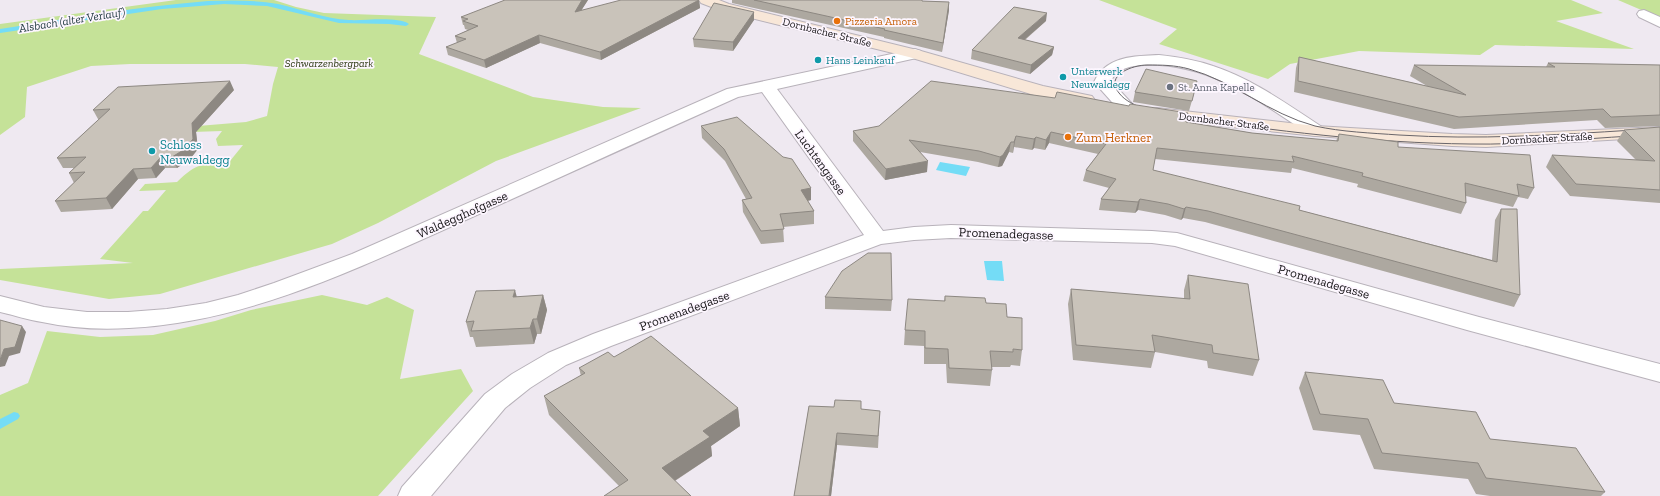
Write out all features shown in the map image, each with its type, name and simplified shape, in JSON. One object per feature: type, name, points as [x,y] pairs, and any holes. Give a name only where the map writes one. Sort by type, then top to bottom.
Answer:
[{"type":"main road","name":"Dornbacher Straße","points":[[706,0],[724,7],[915,54],[1040,91],[1202,120],[1316,132],[1413,139],[1486,141],[1660,132]]},
{"type":"street","points":[[1644,14],[1660,23]]},
{"type":"street","name":"Waldegghofgasse","points":[[0,304],[43,314],[113,321],[174,317],[209,311],[261,297],[306,281],[380,250],[733,93],[915,54]]},
{"type":"street","points":[[1126,107],[1102,82],[1106,73],[1111,69],[1122,64],[1140,60],[1186,62],[1217,71],[1229,77],[1316,132]]},
{"type":"street","name":"Luchtengasse","points":[[766,85],[877,238]]},
{"type":"street","name":"Promenadegasse","points":[[413,496],[495,401],[521,381],[557,359],[602,340],[877,238],[901,234],[951,231],[1152,237],[1177,240],[1476,324],[1660,373]]},
{"type":"green space","name":"Schwarzenbergpark","points":[[176,0],[274,0],[296,7],[324,13],[436,17],[419,54],[533,97],[603,107],[641,108],[496,161],[378,223],[332,244],[160,294],[109,299],[0,280],[0,269],[133,263],[100,259],[143,211],[148,211],[166,190],[139,191],[145,184],[177,182],[190,171],[201,165],[230,161],[243,145],[218,146],[216,139],[222,131],[192,132],[198,126],[246,122],[267,116],[278,67],[245,64],[130,64],[91,66],[27,87],[25,117],[0,135],[0,24]]},
{"type":"green space","points":[[1099,0],[1571,0],[1603,13],[1556,21],[1634,49],[1495,45],[1480,55],[1359,51],[1290,64],[1268,79],[1159,44],[1177,29]]},
{"type":"green space","points":[[1618,0],[1660,0],[1660,18]]},
{"type":"green space","points":[[322,295],[367,305],[387,297],[414,310],[400,379],[461,369],[473,391],[378,496],[0,496],[0,395],[28,383],[47,331],[100,337],[153,335],[215,321],[251,310]]},
{"type":"water","points":[[940,162],[970,167],[966,176],[936,170]]},
{"type":"water","points":[[984,261],[1002,261],[1004,281],[987,280]]},
{"type":"building","points":[[505,0],[582,0],[575,12],[621,0],[699,0],[600,52],[539,35],[484,60],[446,47],[466,39],[455,36],[478,26],[463,21],[468,19],[461,17]]},
{"type":"building","points":[[754,0],[922,0],[949,2],[943,43]]},
{"type":"building","points":[[714,3],[754,12],[733,42],[693,39]]},
{"type":"building","points":[[1014,7],[1047,13],[1018,38],[1054,47],[1031,65],[972,50]]},
{"type":"building","points":[[1299,57],[1466,95],[1414,65],[1555,67],[1548,63],[1660,65],[1660,115],[1611,117],[1603,109],[1459,117],[1298,81]]},
{"type":"building","points":[[1146,69],[1197,81],[1192,101],[1135,92]]},
{"type":"building","name":"Schloss Neuwaldegg","points":[[230,81],[192,123],[193,139],[185,149],[172,157],[160,158],[151,168],[133,169],[106,198],[55,201],[85,172],[69,173],[86,157],[57,158],[110,109],[93,110],[118,87]]},
{"type":"building","points":[[931,81],[1055,98],[1057,92],[1129,106],[1130,104],[1188,113],[1186,122],[1252,133],[1338,141],[1339,134],[1398,142],[1398,147],[1530,155],[1534,188],[1517,184],[1519,196],[1465,183],[1466,203],[1362,176],[1363,173],[1292,156],[1294,162],[1157,148],[1153,170],[1300,206],[1299,210],[1497,262],[1501,209],[1517,209],[1520,295],[1208,211],[1186,207],[1184,209],[1168,204],[1140,199],[1138,202],[1101,199],[1116,179],[1086,170],[1106,144],[1051,132],[1046,140],[1036,137],[1034,139],[1016,136],[1014,142],[1011,142],[1003,155],[1000,157],[979,151],[909,140],[928,161],[886,169],[853,131],[879,126]]},
{"type":"building","points":[[737,117],[783,157],[792,159],[811,188],[801,190],[814,211],[780,214],[784,229],[761,231],[742,200],[752,198],[724,149],[701,126]]},
{"type":"building","points":[[1660,127],[1660,190],[1576,184],[1552,155],[1655,161],[1624,130]]},
{"type":"building","points":[[868,253],[891,253],[892,300],[825,297],[842,271]]},
{"type":"building","points":[[1188,275],[1248,284],[1259,360],[1213,353],[1212,345],[1152,335],[1155,352],[1076,345],[1071,289],[1190,299]]},
{"type":"building","points":[[515,290],[513,297],[543,295],[537,319],[533,319],[530,328],[471,331],[474,321],[466,322],[476,291]]},
{"type":"building","points":[[945,296],[985,298],[986,303],[1006,304],[1007,317],[1022,318],[1022,350],[1013,349],[1013,352],[990,351],[992,370],[949,368],[948,349],[925,348],[925,331],[905,330],[908,299],[945,301]]},
{"type":"building","points":[[0,320],[22,326],[15,347],[4,349],[0,360]]},
{"type":"building","points":[[651,336],[738,408],[703,431],[710,437],[662,468],[691,496],[604,496],[628,480],[544,396],[585,373],[579,368],[608,352],[614,357]]},
{"type":"building","points":[[1305,372],[1383,380],[1394,403],[1476,412],[1490,439],[1576,448],[1605,492],[1486,478],[1478,463],[1382,453],[1368,419],[1320,414]]},
{"type":"building","points":[[835,400],[861,401],[861,409],[880,411],[878,436],[837,433],[829,496],[794,496],[809,406],[834,407]]},
{"type":"waterway","name":"Alsbach (alter Verlauf)","points":[[0,31],[192,4],[224,2],[267,4],[339,21],[389,22],[406,24]]},
{"type":"waterway","points":[[0,425],[14,416]]},
{"type":"tram line","points":[[1144,109],[1121,96],[1115,87],[1115,81],[1122,72],[1128,69],[1141,65],[1163,65],[1189,69],[1205,74],[1298,121],[1336,130],[1399,135],[1458,137],[1546,135],[1634,130]]},
{"type":"tram line","points":[[1177,116],[1250,127],[1360,139],[1433,143],[1510,144],[1631,136]]},
{"type":"place","name":"Pizzeria Amora","points":[[837,21]]},
{"type":"place","name":"Hans Leinkauf","points":[[818,60]]},
{"type":"place","name":"Unterwerk Neuwaldegg","points":[[1063,77]]},
{"type":"place","name":"St. Anna Kapelle","points":[[1170,87]]},
{"type":"place","name":"Zum Herkner","points":[[1068,137]]},
{"type":"place","name":"Schloss Neuwaldegg","points":[[152,151]]}]
